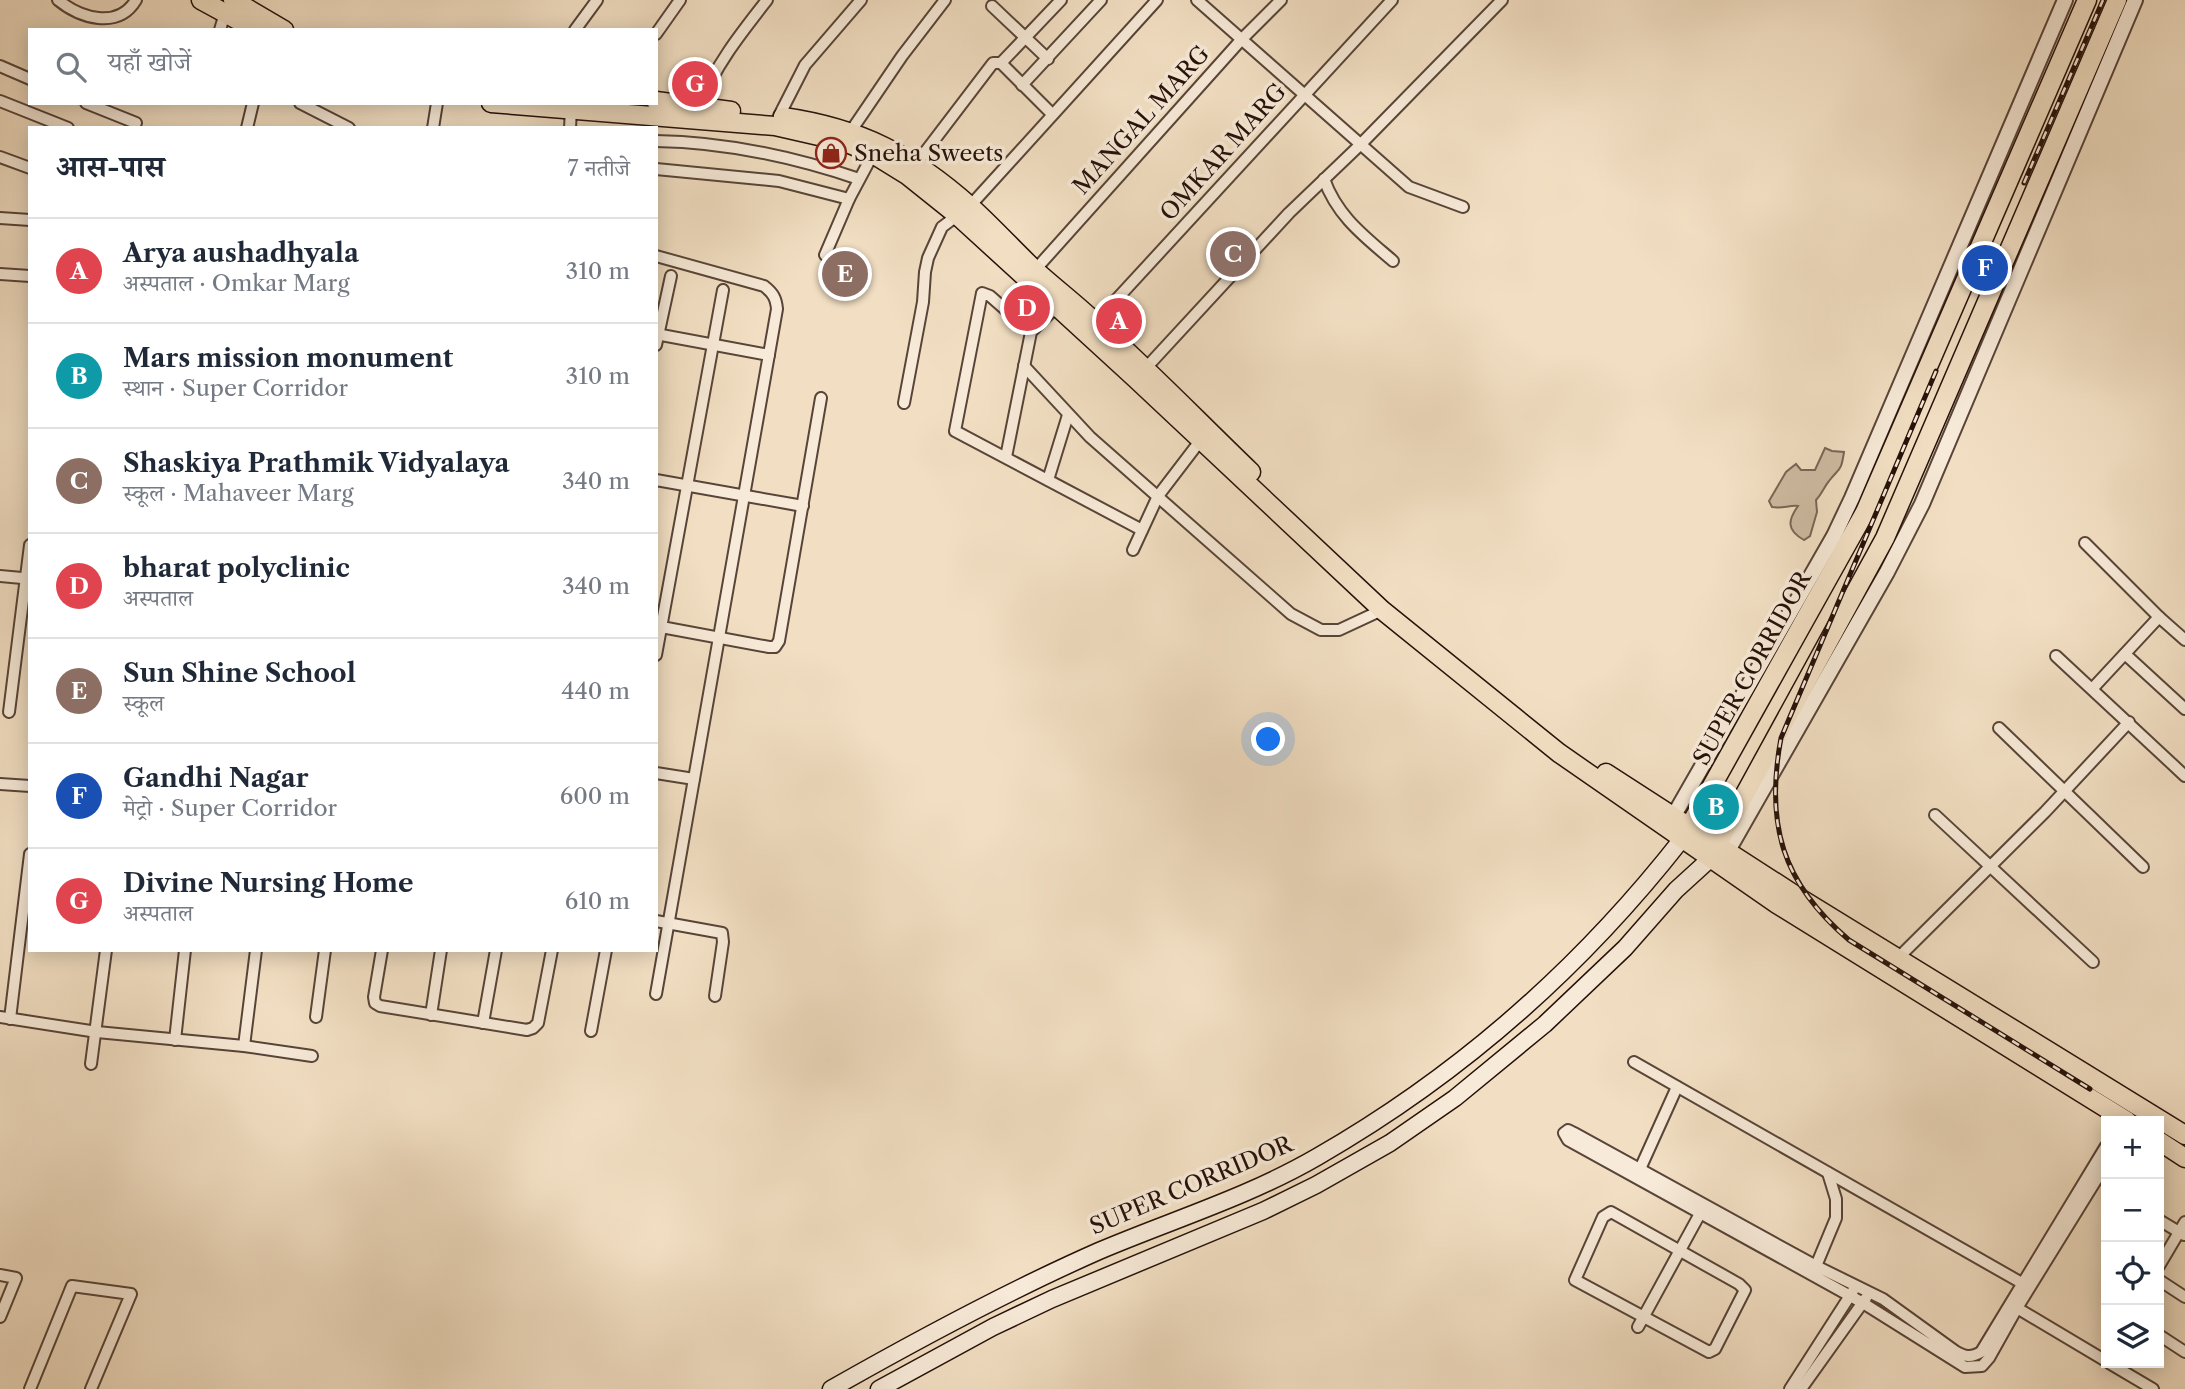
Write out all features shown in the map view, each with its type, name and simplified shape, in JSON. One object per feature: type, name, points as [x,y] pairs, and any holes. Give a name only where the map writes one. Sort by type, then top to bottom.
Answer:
[{"type":"main road","points":[[201,0],[252,28]]},
{"type":"main road","name":"SUPER CORRIDOR","points":[[831,1389],[999,1298],[1101,1250],[1254,1189],[1316,1158],[1388,1114],[1456,1066],[1554,983],[1632,901],[1687,834],[1865,512],[2087,0]]},
{"type":"main road","points":[[879,1389],[993,1327],[1052,1299],[1273,1206],[1390,1143],[1455,1098],[1545,1024],[1625,948],[1675,890],[1719,856],[1885,538],[2117,0]]},
{"type":"main road","points":[[226,14],[277,28]]},
{"type":"main road","points":[[658,101],[816,122],[851,131],[886,146],[916,164],[1056,307],[1091,328],[1145,369],[1402,613],[1552,734],[1811,925],[2118,1116]]},
{"type":"main road","points":[[523,105],[775,126],[845,142],[873,154],[963,210],[1035,270],[1200,441],[1382,610],[1559,754],[1670,822]]},
{"type":"main road","points":[[1719,856],[1809,904],[2185,1135]]},
{"type":"main road","points":[[1809,904],[1811,925]]},
{"type":"main road","points":[[2164,1144],[2185,1158]]},
{"type":"street","points":[[58,0],[75,12],[94,19],[117,16],[129,10],[136,0]]},
{"type":"street","points":[[576,28],[597,0]]},
{"type":"street","points":[[658,30],[680,0]]},
{"type":"street","points":[[699,107],[708,83],[767,0]]},
{"type":"street","points":[[779,117],[805,65],[861,0]]},
{"type":"street","points":[[851,131],[902,56],[945,0]]},
{"type":"street","points":[[916,164],[993,63],[1000,63],[1025,40],[1061,0]]},
{"type":"street","points":[[1022,85],[1101,0]]},
{"type":"street","points":[[904,403],[924,295],[925,267],[942,227],[963,210],[1157,0]]},
{"type":"street","points":[[1197,0],[1409,187],[1463,207]]},
{"type":"street","name":"MANGAL MARG","points":[[1035,270],[1241,40],[1281,0]]},
{"type":"street","name":"OMKAR MARG","points":[[1091,328],[1392,0]]},
{"type":"street","points":[[1145,369],[1289,213],[1361,144],[1502,0]]},
{"type":"street","points":[[1670,822],[1846,511],[2065,0]]},
{"type":"street","points":[[1719,856],[1887,572],[1922,504],[2135,0]]},
{"type":"street","points":[[992,6],[1048,59]]},
{"type":"street","points":[[1000,63],[1052,114]]},
{"type":"street","points":[[0,66],[28,78]]},
{"type":"street","points":[[0,100],[63,126]]},
{"type":"street","points":[[91,105],[136,123]]},
{"type":"street","points":[[247,126],[253,105]]},
{"type":"street","points":[[304,105],[345,126]]},
{"type":"street","points":[[433,126],[437,105]]},
{"type":"street","points":[[569,126],[572,108]]},
{"type":"street","points":[[658,141],[728,148],[796,159],[859,179]]},
{"type":"street","points":[[825,255],[849,199],[873,154]]},
{"type":"street","points":[[0,157],[28,168]]},
{"type":"street","points":[[658,169],[779,181],[849,199]]},
{"type":"street","points":[[1325,179],[1331,198],[1344,216],[1393,261]]},
{"type":"street","points":[[0,218],[28,220]]},
{"type":"street","points":[[656,994],[777,309],[772,292],[751,282],[658,257]]},
{"type":"street","points":[[0,274],[28,276]]},
{"type":"street","points":[[658,334],[671,276]]},
{"type":"street","points":[[723,290],[659,627],[775,647],[779,641],[821,398]]},
{"type":"street","points":[[1031,332],[990,296],[982,293],[955,431],[1142,530]]},
{"type":"street","points":[[1006,457],[1031,332],[1056,307]]},
{"type":"street","points":[[658,338],[769,355]]},
{"type":"street","points":[[1024,366],[1068,415],[1134,478],[1158,496],[1291,614],[1321,630],[1339,631],[1382,610]]},
{"type":"street","points":[[1048,480],[1068,415]]},
{"type":"street","points":[[1133,550],[1158,496],[1200,441]]},
{"type":"street","points":[[658,480],[803,506]]},
{"type":"street","points":[[2085,543],[2185,640]]},
{"type":"street","points":[[9,712],[28,563]]},
{"type":"street","points":[[0,576],[26,581]]},
{"type":"street","points":[[2093,688],[2159,617]]},
{"type":"street","points":[[2125,654],[2185,709]]},
{"type":"street","points":[[2056,656],[2185,776]]},
{"type":"street","points":[[1898,958],[2064,793],[2129,722]]},
{"type":"street","points":[[1999,728],[2143,867]]},
{"type":"street","points":[[658,773],[694,779]]},
{"type":"street","points":[[0,784],[28,786]]},
{"type":"street","points":[[1935,815],[2093,962]]},
{"type":"street","points":[[28,867],[5,1018],[312,1056]]},
{"type":"street","points":[[658,921],[722,933],[715,996]]},
{"type":"street","points":[[91,1063],[106,952]]},
{"type":"street","points":[[175,1040],[186,952]]},
{"type":"street","points":[[244,1046],[256,952]]},
{"type":"street","points":[[316,1017],[325,952]]},
{"type":"street","points":[[382,952],[374,989],[375,1003],[387,1008],[527,1030],[538,1023],[552,952]]},
{"type":"street","points":[[431,1015],[441,952]]},
{"type":"street","points":[[483,1023],[496,952]]},
{"type":"street","points":[[592,1031],[606,952]]},
{"type":"street","points":[[1633,1062],[2026,1286]]},
{"type":"street","points":[[1640,1168],[1677,1087]]},
{"type":"street","points":[[2101,1155],[2026,1286],[1989,1359],[1982,1366],[1974,1368],[1965,1367],[1863,1303],[1703,1209],[1640,1168],[1568,1130],[1564,1133],[1568,1140],[1703,1209],[1816,1266],[1870,1292],[1967,1357],[1974,1357],[1981,1352],[2026,1286],[2101,1172]]},
{"type":"street","points":[[1816,1266],[1836,1218],[1836,1199],[1828,1173]]},
{"type":"street","points":[[2094,1183],[2101,1187]]},
{"type":"street","points":[[1640,1322],[1703,1209]]},
{"type":"street","points":[[1611,1212],[1680,1250],[1745,1290],[1715,1349],[1709,1352],[1640,1322],[1575,1280],[1603,1217],[1611,1212]]},
{"type":"street","points":[[2164,1222],[2183,1230],[2164,1258]]},
{"type":"street","points":[[0,1275],[16,1278],[0,1317]]},
{"type":"street","points":[[2164,1275],[2185,1288]]},
{"type":"street","points":[[2164,1283],[2185,1297]]},
{"type":"street","points":[[30,1389],[72,1286],[131,1294],[91,1389]]},
{"type":"street","points":[[1790,1389],[1856,1286]]},
{"type":"street","points":[[1804,1388],[1870,1292]]},
{"type":"street","points":[[2017,1308],[2101,1358]]},
{"type":"street","points":[[2164,1338],[2185,1352]]},
{"type":"street","points":[[2118,1368],[2153,1389]]},
{"type":"shaded area","points":[[1825,448],[1844,452],[1842,463],[1816,500],[1817,512],[1810,536],[1804,540],[1794,532],[1790,524],[1798,506],[1772,507],[1769,501],[1786,472],[1796,464],[1801,470],[1815,470]]},
{"type":"railway","points":[[2024,183],[2103,0]]},
{"type":"railway","points":[[1936,371],[1781,738],[1775,798],[1778,825],[1794,874],[1826,918],[1849,940],[2090,1089]]},
{"type":"place","name":"Divine Nursing Home","points":[[695,84]]},
{"type":"place","name":"Sneha Sweets","points":[[831,153]]},
{"type":"place","name":"Shaskiya Prathmik Vidyalaya","points":[[1233,254]]},
{"type":"place","name":"Gandhi Nagar","points":[[1985,268]]},
{"type":"place","name":"Sun Shine School","points":[[845,274]]},
{"type":"place","name":"bharat polyclinic","points":[[1027,308]]},
{"type":"place","name":"Arya aushadhyala","points":[[1119,321]]},
{"type":"place","name":"Mars mission monument","points":[[1716,807]]}]
